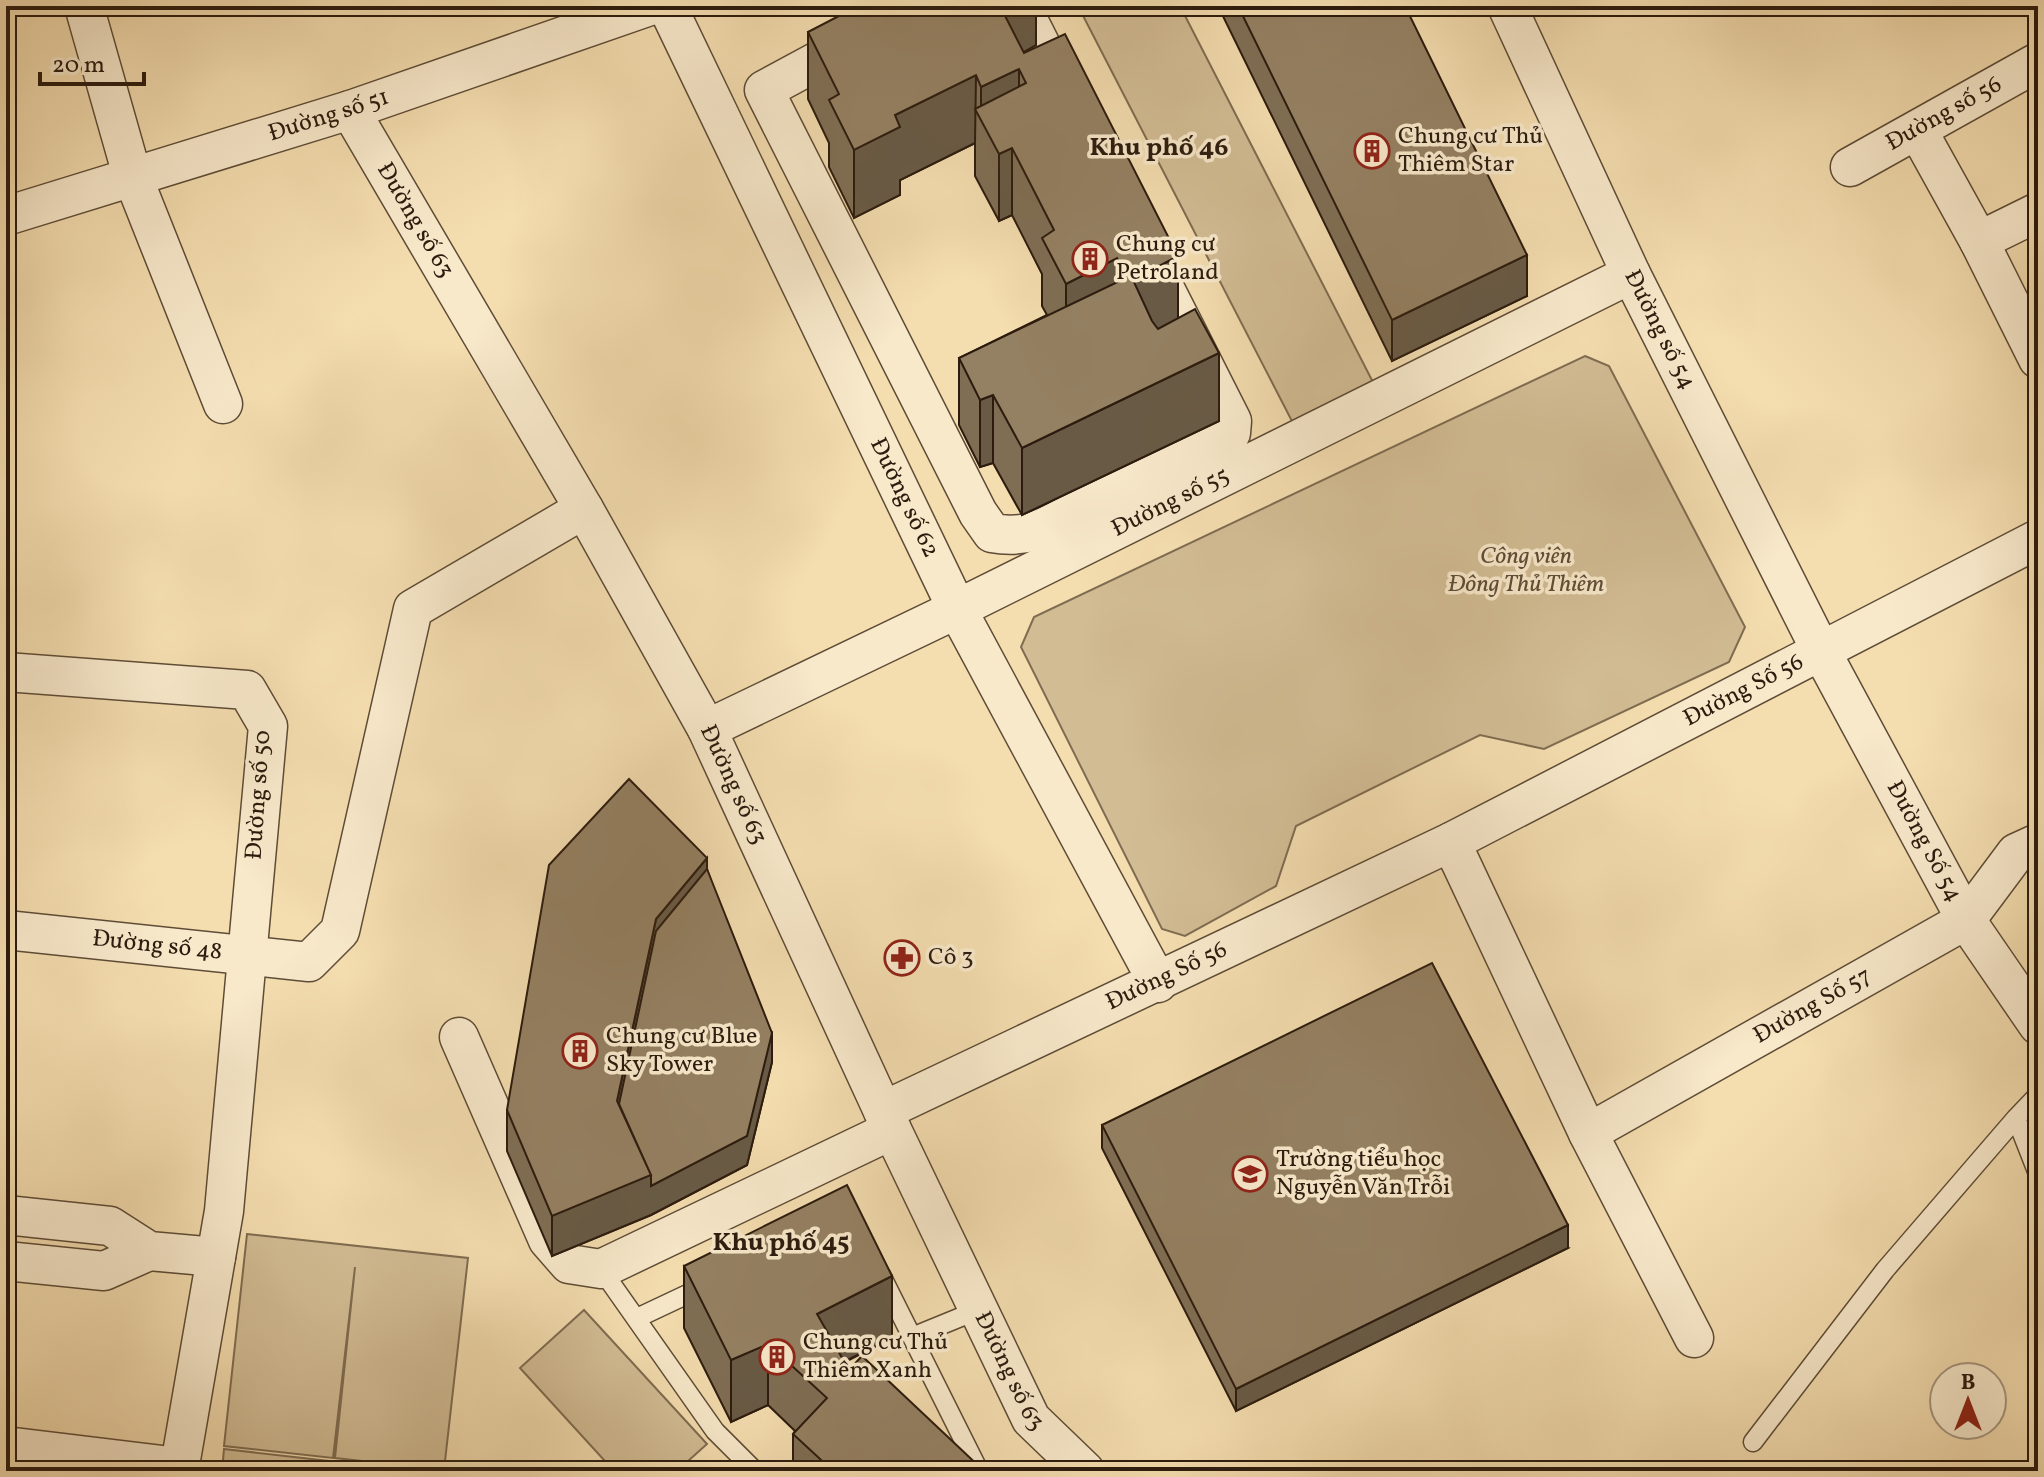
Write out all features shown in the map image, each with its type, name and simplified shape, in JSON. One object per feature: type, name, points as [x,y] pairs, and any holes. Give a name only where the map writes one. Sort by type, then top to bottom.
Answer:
[{"type":"street","points":[[84,6],[132,175],[223,404]]},
{"type":"street","name":"Đường số 51","points":[[6,216],[350,110],[650,6]]},
{"type":"street","name":"Đường số 62","points":[[667,6],[957,609],[1158,983]]},
{"type":"street","points":[[1021,6],[1077,117]]},
{"type":"street","name":"Đường số 54","points":[[1507,6],[1631,274],[1821,651]]},
{"type":"street","points":[[890,22],[764,90],[978,513],[992,533],[1014,537],[1044,528],[1088,524],[1231,433],[1232,421],[1141,241]]},
{"type":"street","name":"Đường số 56","points":[[1850,167],[2038,62]]},
{"type":"street","name":"Đường số 63","points":[[350,110],[584,509],[707,729],[888,1121],[1031,1419],[1085,1471]]},
{"type":"street","points":[[1918,131],[1979,241],[2038,359]]},
{"type":"street","points":[[1979,241],[2038,212]]},
{"type":"street","name":"Đường số 55","points":[[707,729],[957,609],[1088,524],[1631,274]]},
{"type":"street","points":[[829,341],[879,319]]},
{"type":"street","name":"Đường số 48","points":[[6,930],[309,962],[340,931],[413,609],[584,509]]},
{"type":"street","name":"Đường Số 56","points":[[601,1269],[1158,983],[1451,842],[2038,539]]},
{"type":"street","name":"Đường Số 54","points":[[1821,651],[1966,920],[2038,1025]]},
{"type":"street","name":"Đường số 50","points":[[6,672],[247,690],[268,726],[247,955]]},
{"type":"street","points":[[1451,842],[1588,1133],[1694,1338]]},
{"type":"street","name":"Đường Số 57","points":[[1588,1133],[1966,920],[2027,848]]},
{"type":"street","points":[[6,1446],[179,1469],[224,1211],[247,955]]},
{"type":"street","points":[[459,1037],[548,1240],[569,1264],[601,1269]]},
{"type":"street","points":[[6,1215],[110,1226],[149,1251],[216,1257]]},
{"type":"street","points":[[6,1261],[104,1271],[149,1251]]},
{"type":"lane","points":[[1753,1442],[1885,1270],[2038,1095]]},
{"type":"lane","points":[[2016,1118],[2038,1174]]},
{"type":"lane","points":[[872,1257],[979,1471]]},
{"type":"lane","points":[[601,1269],[715,1431],[755,1471]]},
{"type":"lane","points":[[637,1318],[723,1277]]},
{"type":"lane","points":[[912,1337],[978,1310]]},
{"type":"green space","points":[[1078,6],[1180,6],[1376,388],[1296,429]]},
{"type":"green space","name":"Công viên Đông Thủ Thiêm","points":[[1585,356],[1609,366],[1745,627],[1729,662],[1544,749],[1480,735],[1296,826],[1276,886],[1185,936],[1162,929],[1021,647],[1034,617]]},
{"type":"green space","points":[[247,1234],[468,1258],[444,1470],[335,1458],[355,1267],[333,1458],[224,1446]]},
{"type":"green space","points":[[584,1310],[707,1444],[677,1471],[614,1471],[520,1368]]},
{"type":"green space","points":[[224,1449],[418,1471],[222,1471]]},
{"type":"building","points":[[858,6],[897,6],[900,11],[910,6],[1000,6],[1024,53],[1065,34],[1178,256],[1133,280],[1152,321],[1158,329],[1195,309],[1219,353],[1022,448],[993,395],[980,400],[959,358],[1126,278],[1117,258],[1066,284],[1042,238],[1054,230],[1012,148],[999,154],[975,109],[1026,83],[1019,69],[981,87],[976,75],[895,115],[900,127],[854,150],[829,100],[839,94],[808,32]]},
{"type":"building","name":"Chung cư Thủ Thiêm Star","points":[[1238,6],[1405,6],[1527,255],[1392,320]]},
{"type":"building","name":"Chung cư Blue Sky Tower","points":[[629,779],[707,858],[656,919],[617,1101],[651,1175],[552,1216],[507,1110],[549,865]]},
{"type":"building","points":[[707,869],[772,1033],[747,1136],[651,1186],[651,1175],[619,1104],[656,931]]},
{"type":"building","points":[[1432,963],[1568,1225],[1236,1389],[1102,1125]]},
{"type":"building","points":[[847,1185],[892,1276],[817,1314],[849,1370],[862,1356],[984,1471],[833,1471],[793,1434],[827,1398],[768,1344],[731,1360],[684,1266]]},
{"type":"place","name":"Chung cư Thủ Thiêm Star","points":[[1372,151]]},
{"type":"place","name":"Chung cư Petroland","points":[[1090,259]]},
{"type":"place","name":"Cô 3","points":[[902,958]]},
{"type":"place","name":"Chung cư Blue Sky Tower","points":[[580,1051]]},
{"type":"place","name":"Trường tiểu học Nguyễn Văn Trỗi","points":[[1250,1174]]},
{"type":"place","name":"Chung cư Thủ Thiêm Xanh","points":[[777,1357]]},
{"type":"district","name":"Khu phố 46","points":[[1159,148]]},
{"type":"district","name":"Khu phố 45","points":[[781,1243]]}]
